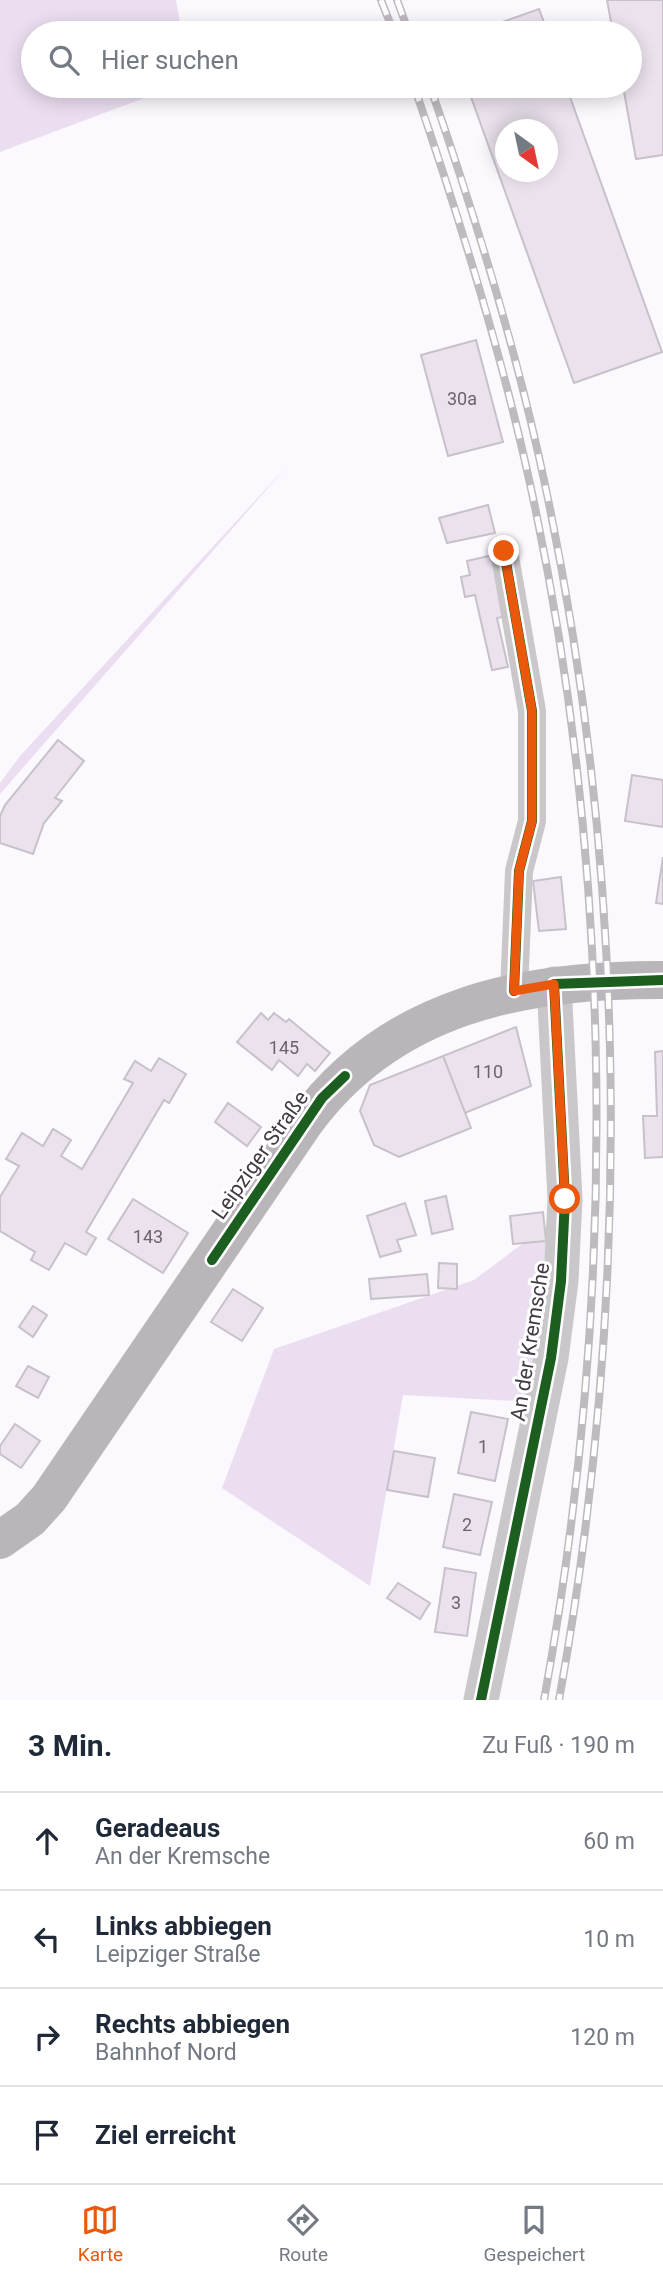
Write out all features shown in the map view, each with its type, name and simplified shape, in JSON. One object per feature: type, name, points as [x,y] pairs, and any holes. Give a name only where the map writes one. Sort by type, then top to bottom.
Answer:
[{"type":"main road","name":"Leipziger Straße","points":[[0,1540],[30,1519],[79,1458],[322,1098],[371,1054],[397,1037],[450,1011],[514,991],[554,984],[663,980]]},
{"type":"street","points":[[504,551],[532,711],[532,821],[519,871],[514,991]]},
{"type":"street","name":"An der Kremsche","points":[[481,1700],[551,1358],[561,1281],[565,1199],[554,984]]},
{"type":"shaded area","points":[[0,0],[176,0],[180,21],[21,21],[21,98],[144,98],[0,152]]},
{"type":"shaded area","points":[[289,464],[0,794],[0,783],[20,756]]},
{"type":"shaded area","points":[[557,1218],[534,1402],[403,1395],[370,1586],[222,1488],[274,1349],[474,1280]]},
{"type":"building","points":[[607,0],[663,0],[663,155],[636,159],[625,98],[642,98],[642,21],[611,21]]},
{"type":"building","points":[[539,9],[544,21],[505,21]]},
{"type":"building","points":[[471,98],[570,98],[662,352],[574,383],[502,182],[558,182],[558,119],[495,119],[495,164]]},
{"type":"building","points":[[476,340],[503,442],[448,456],[421,355]]},
{"type":"building","points":[[488,505],[495,533],[447,543],[439,518]]},
{"type":"building","points":[[493,555],[507,616],[497,618],[508,667],[492,670],[475,595],[465,597],[461,577],[470,575],[467,561]]},
{"type":"building","points":[[58,740],[84,761],[55,798],[62,801],[44,823],[33,854],[0,843],[0,816],[5,805]]},
{"type":"building","points":[[632,775],[663,780],[663,827],[625,821]]},
{"type":"building","points":[[663,857],[663,904],[656,903]]},
{"type":"building","points":[[561,877],[566,929],[539,931],[533,881]]},
{"type":"building","points":[[261,1013],[268,1020],[274,1013],[286,1022],[289,1019],[330,1053],[315,1071],[307,1064],[298,1076],[279,1060],[272,1070],[237,1042]]},
{"type":"building","points":[[516,1027],[531,1086],[465,1113],[443,1056]]},
{"type":"building","points":[[663,1051],[663,1157],[645,1158],[643,1116],[657,1116],[655,1052]]},
{"type":"building","points":[[443,1056],[471,1128],[399,1157],[374,1145],[360,1111],[370,1085]]},
{"type":"building","points":[[159,1058],[186,1074],[169,1103],[164,1100],[86,1232],[96,1238],[86,1255],[65,1243],[49,1270],[31,1260],[35,1252],[0,1231],[0,1197],[19,1166],[6,1159],[22,1133],[43,1146],[53,1129],[71,1140],[61,1156],[82,1169],[133,1083],[124,1079],[135,1061],[151,1071]]},
{"type":"building","points":[[228,1103],[261,1127],[247,1146],[215,1122]]},
{"type":"building","points":[[446,1196],[453,1229],[432,1234],[425,1201]]},
{"type":"building","points":[[133,1199],[188,1233],[163,1273],[108,1239]]},
{"type":"building","points":[[405,1203],[416,1235],[397,1240],[401,1251],[380,1257],[367,1216]]},
{"type":"building","points":[[543,1212],[546,1241],[513,1244],[510,1216]]},
{"type":"building","points":[[439,1263],[457,1264],[457,1289],[438,1288]]},
{"type":"building","points":[[427,1274],[429,1295],[371,1299],[369,1279]]},
{"type":"building","points":[[233,1289],[263,1308],[242,1341],[211,1322]]},
{"type":"building","points":[[33,1306],[47,1315],[33,1337],[19,1327]]},
{"type":"building","points":[[28,1366],[49,1377],[38,1398],[16,1386]]},
{"type":"building","points":[[471,1412],[508,1419],[495,1481],[458,1473]]},
{"type":"building","points":[[15,1424],[40,1441],[21,1468],[0,1454],[0,1446]]},
{"type":"building","points":[[394,1451],[435,1458],[428,1497],[387,1490]]},
{"type":"building","points":[[454,1494],[492,1502],[480,1555],[443,1547]]},
{"type":"building","points":[[445,1568],[476,1573],[467,1636],[435,1632]]},
{"type":"building","points":[[398,1583],[430,1603],[420,1619],[387,1598]]},
{"type":"railway","points":[[381,0],[389,21]]},
{"type":"railway","points":[[397,0],[405,21]]},
{"type":"railway","points":[[418,98],[474,270],[524,457],[554,609],[576,764],[590,920],[596,1077],[594,1235],[585,1391],[568,1547],[544,1700]]},
{"type":"railway","points":[[434,98],[490,270],[539,457],[569,610],[590,765],[604,921],[610,1077],[609,1234],[600,1390],[583,1546],[559,1700]]},
{"type":"cycle path","points":[[504,551],[532,711],[532,821],[519,871],[514,991]]},
{"type":"cycle path","points":[[481,1700],[551,1358],[561,1281],[565,1199],[554,984],[663,980]]},
{"type":"cycle path","points":[[212,1260],[322,1098],[345,1076]]},
{"type":"route","points":[[504,551],[532,711],[532,821],[519,871],[514,991],[554,984],[565,1199]]}]
